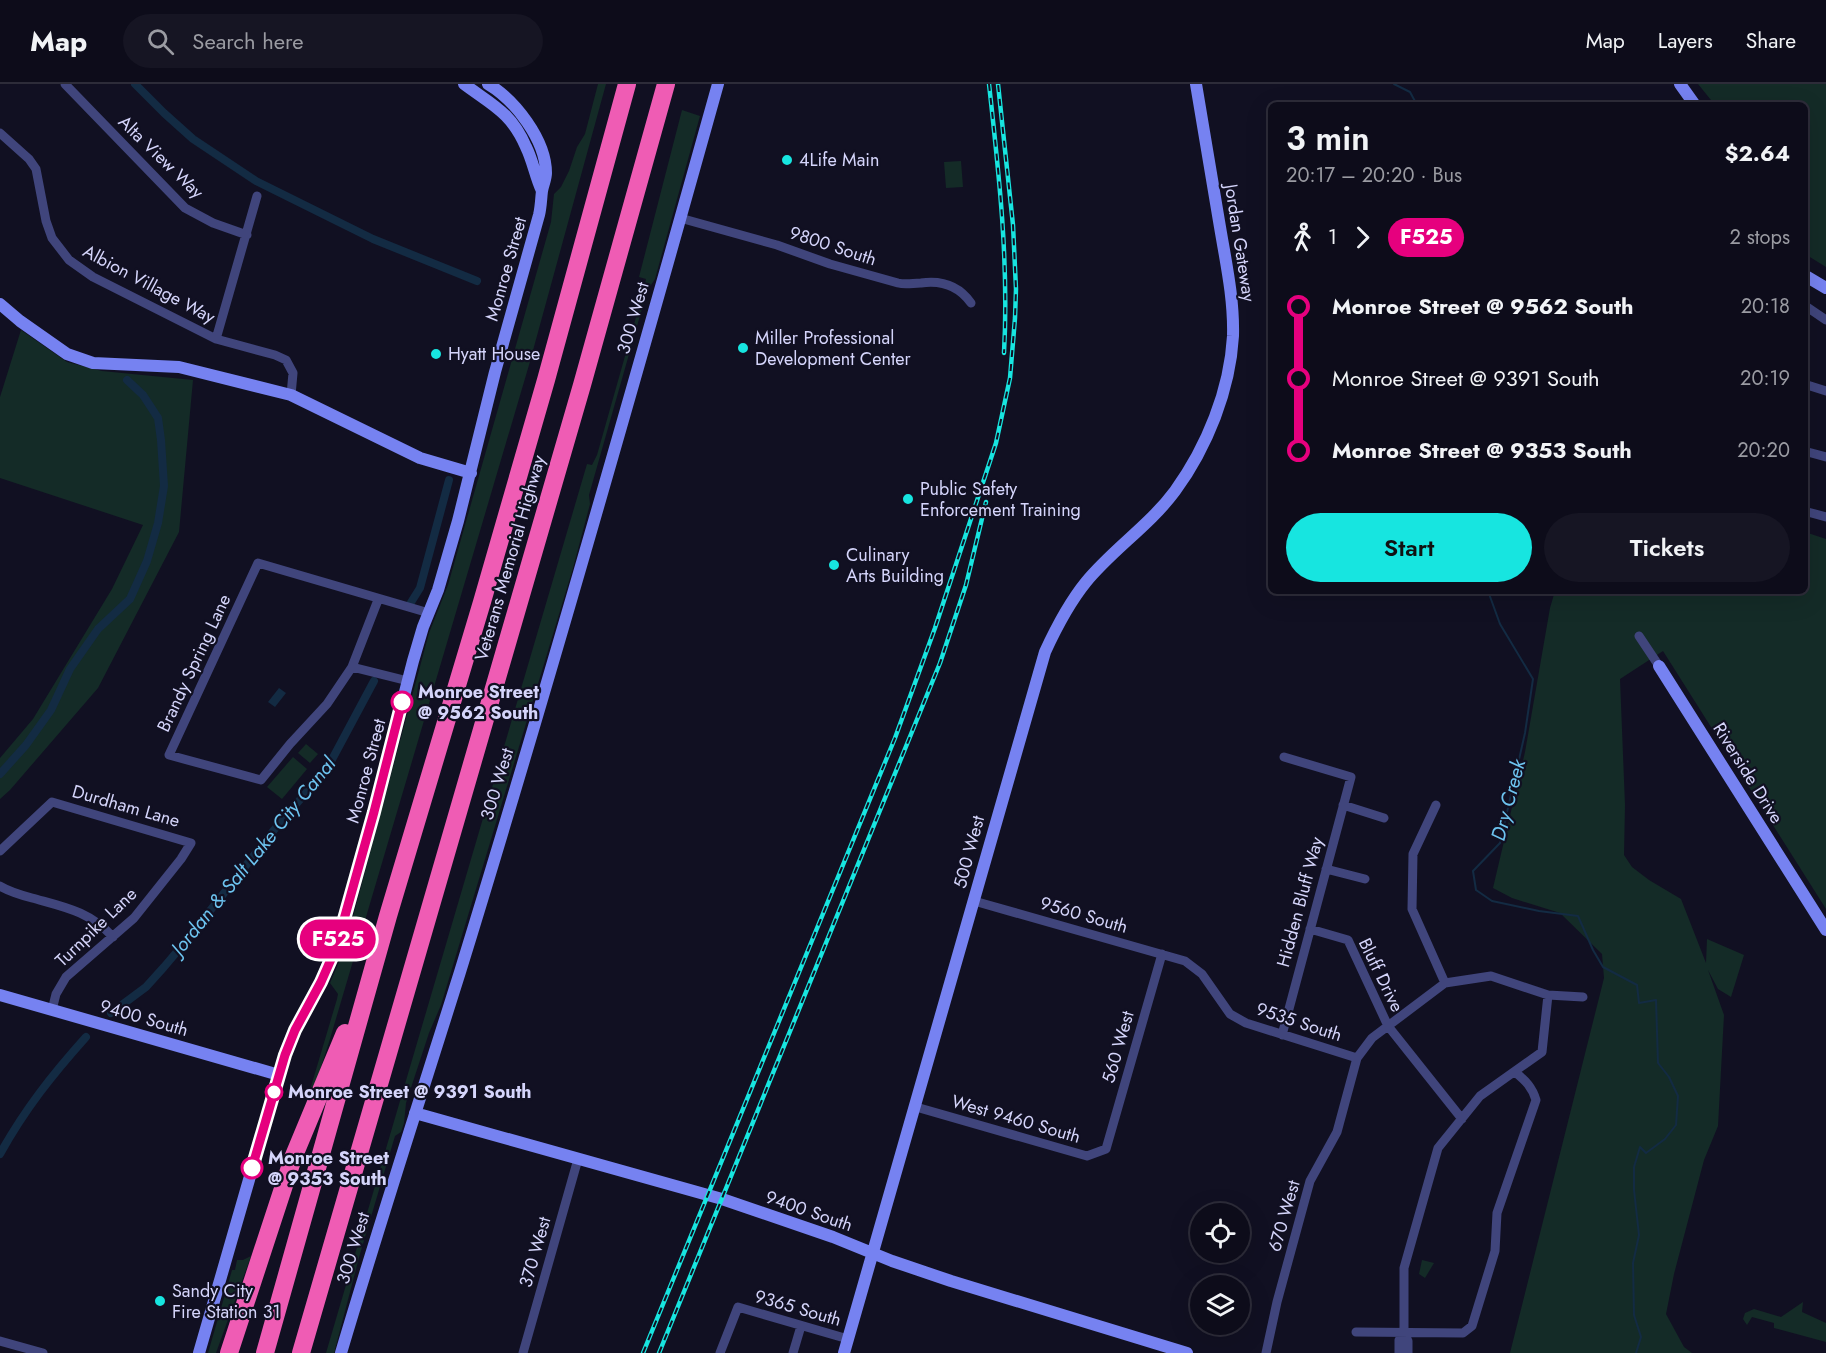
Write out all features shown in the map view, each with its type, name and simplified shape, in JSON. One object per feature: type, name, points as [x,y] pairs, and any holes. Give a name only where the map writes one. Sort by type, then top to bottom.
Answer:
[{"type":"highway","name":"Veterans Memorial Highway","points":[[263,1353],[388,916],[546,380],[627,84]]},
{"type":"highway","name":"Veterans Memorial Highway","points":[[301,1353],[572,420],[666,84]]},
{"type":"highway","points":[[229,1353],[290,1167],[357,1003],[388,916]]},
{"type":"highway","points":[[306,1353],[315,1306]]},
{"type":"street","name":"Alta View Way","points":[[64,84],[185,208],[213,223],[247,235]]},
{"type":"street","points":[[465,84],[494,103],[514,124],[527,149],[534,175],[542,191]]},
{"type":"street","name":"Monroe Street","points":[[199,1353],[285,1055],[336,948],[418,642],[438,590],[471,473],[498,363],[539,215],[546,174],[544,159],[532,129],[523,116],[510,101],[488,84]]},
{"type":"street","name":"300 West","points":[[341,1353],[578,579],[718,84]]},
{"type":"street","name":"Jordan Gateway","points":[[1196,84],[1233,310],[1231,354],[1218,408]]},
{"type":"street","points":[[1680,84],[1693,102]]},
{"type":"street","name":"Albion Village Way","points":[[0,133],[29,159],[36,169],[46,221],[52,238],[69,260],[93,277],[216,339],[286,360],[293,373],[291,395]]},
{"type":"street","points":[[216,339],[257,196]]},
{"type":"street","name":"9800 South","points":[[680,218],[777,245],[830,264],[898,283],[909,285],[934,282],[956,287],[971,303]]},
{"type":"street","points":[[1808,277],[1826,288]]},
{"type":"street","points":[[0,304],[67,354],[93,363],[179,367],[291,395],[420,458],[471,473]]},
{"type":"street","points":[[1808,309],[1826,320]]},
{"type":"street","points":[[1808,385],[1826,390]]},
{"type":"street","name":"500 West","points":[[844,1353],[1040,668],[1056,628],[1086,582],[1143,528],[1175,491],[1201,447],[1218,408]]},
{"type":"street","points":[[1808,452],[1826,457]]},
{"type":"street","points":[[1808,512],[1826,518]]},
{"type":"street","name":"Brandy Spring Lane","points":[[352,667],[327,704],[261,780],[170,755],[258,563],[378,600]]},
{"type":"street","points":[[408,681],[352,667],[378,600],[429,613]]},
{"type":"street","name":"Riverside Drive","points":[[1639,636],[1826,930]]},
{"type":"street","name":"Hidden Bluff Way","points":[[1282,1035],[1351,777],[1284,757]]},
{"type":"street","name":"Durdham Lane","points":[[0,851],[52,802],[191,843]]},
{"type":"street","points":[[1343,805],[1384,819]]},
{"type":"street","points":[[1436,805],[1413,854],[1412,909],[1445,983]]},
{"type":"street","name":"Turnpike Lane","points":[[52,1010],[56,994],[66,977],[134,918],[191,843]]},
{"type":"street","points":[[1326,868],[1365,879]]},
{"type":"street","points":[[0,886],[15,893],[84,914],[96,920],[113,937]]},
{"type":"street","name":"9560 South","points":[[974,901],[1185,961]]},
{"type":"street","name":"Bluff Drive","points":[[1310,929],[1348,940],[1388,1026],[1462,1119]]},
{"type":"street","name":"560 West","points":[[1106,1149],[1162,954]]},
{"type":"street","name":"9535 South","points":[[1185,961],[1202,974],[1230,1014],[1246,1023],[1357,1058]]},
{"type":"street","points":[[1357,1058],[1372,1038],[1445,983],[1491,976],[1548,995],[1583,997]]},
{"type":"street","name":"9400 South","points":[[0,995],[279,1075]]},
{"type":"street","points":[[1408,1353],[1408,1341],[1404,1333],[1404,1268],[1438,1148],[1480,1096],[1542,1052],[1548,995]]},
{"type":"street","name":"670 West","points":[[1266,1353],[1277,1302],[1310,1181],[1337,1132],[1357,1058]]},
{"type":"street","points":[[1356,1332],[1463,1333],[1472,1326],[1495,1251],[1497,1213],[1536,1100],[1528,1082],[1515,1072]]},
{"type":"street","name":"West 9460 South","points":[[916,1107],[1087,1156],[1106,1149]]},
{"type":"street","name":"9400 South","points":[[415,1113],[722,1199],[833,1237],[891,1262],[1187,1353]]},
{"type":"street","name":"370 West","points":[[523,1353],[578,1159]]},
{"type":"street","name":"9365 South","points":[[720,1353],[738,1307],[848,1340]]},
{"type":"street","points":[[793,1353],[801,1326]]},
{"type":"street","points":[[1400,1353],[1399,1340],[1404,1333]]},
{"type":"street","points":[[0,1341],[43,1353]]},
{"type":"green space","points":[[598,84],[606,84],[529,365],[310,1101],[307,1100],[338,994],[330,983],[344,950],[429,633],[448,585],[551,222],[554,194],[561,187],[577,147],[585,134]]},
{"type":"green space","points":[[1698,84],[1826,84],[1826,267],[1808,256],[1808,102],[1713,102]]},
{"type":"green space","points":[[682,110],[700,116],[655,279],[647,291],[589,495],[590,504],[573,568],[441,1005],[429,1033],[406,1103],[401,1132],[395,1136],[334,1353],[326,1353],[587,464],[592,465],[597,455],[644,289],[646,279],[639,277]]},
{"type":"green space","points":[[961,161],[963,187],[946,188],[944,162]]},
{"type":"green space","points":[[21,330],[67,362],[102,371],[193,380],[179,532],[98,688],[0,799],[0,758],[33,719],[112,589],[143,525],[0,478],[0,397]]},
{"type":"green space","points":[[1808,533],[1826,539],[1826,909],[1663,651],[1620,679],[1625,805],[1624,855],[1632,867],[1681,899],[1706,963],[1707,939],[1744,955],[1731,997],[1718,989],[1708,970],[1724,1015],[1718,1126],[1704,1160],[1674,1274],[1666,1314],[1684,1347],[1692,1353],[1510,1353],[1604,978],[1602,954],[1560,913],[1512,898],[1493,888],[1525,752],[1554,594],[1808,594]]},
{"type":"green space","points":[[306,744],[318,754],[310,763],[298,753]]},
{"type":"green space","points":[[293,757],[307,769],[282,799],[267,787]]},
{"type":"green space","points":[[251,1256],[216,1353],[208,1353],[232,1270],[235,1270],[237,1260]]},
{"type":"green space","points":[[1422,1260],[1434,1263],[1425,1278],[1419,1274]]},
{"type":"green space","points":[[1803,1302],[1802,1312],[1826,1323],[1826,1342],[1774,1328],[1774,1323],[1752,1317],[1747,1325],[1743,1319],[1745,1313],[1754,1309],[1781,1317]]},
{"type":"water","points":[[279,688],[286,693],[275,707],[268,702]]},
{"type":"waterway","name":"Jordan & Salt Lake City Canal","points":[[135,84],[193,139],[256,181],[373,239],[477,281]]},
{"type":"waterway","name":"Dry Creek","points":[[1394,84],[1410,92],[1415,102]]},
{"type":"waterway","points":[[0,774],[26,745],[51,710],[70,669],[98,629],[130,599],[147,561],[158,523],[164,486],[161,440],[158,418],[143,395],[127,380]]},
{"type":"waterway","name":"Jordan & Salt Lake City Canal","points":[[410,604],[420,588],[449,480]]},
{"type":"waterway","name":"Dry Creek","points":[[1489,594],[1500,624],[1533,679],[1525,733],[1500,843],[1473,871],[1476,890],[1492,901],[1578,916],[1603,967],[1637,985],[1639,1003],[1656,1000],[1658,1063],[1669,1077],[1678,1096],[1676,1125],[1665,1139],[1646,1153],[1640,1147],[1634,1167],[1639,1235],[1633,1263],[1634,1315],[1641,1337],[1636,1353]]},
{"type":"waterway","name":"Jordan & Salt Lake City Canal","points":[[111,1013],[146,987],[164,967],[274,830],[328,767],[374,681]]},
{"type":"waterway","name":"Jordan & Salt Lake City Canal","points":[[0,1154],[40,1093],[86,1037]]},
{"type":"railway","points":[[989,84],[1004,252],[1004,353]]},
{"type":"railway","points":[[643,1353],[895,738],[935,628],[996,443],[1010,378],[1016,289],[1013,225],[998,84]]},
{"type":"railway","points":[[659,1353],[940,663],[966,585],[986,502]]},
{"type":"bus line","name":"F525","points":[[252,1168],[285,1055],[336,948],[402,702]]},
{"type":"place","name":"4Life Main","points":[[787,160]]},
{"type":"place","name":"Miller Professional Development Center","points":[[743,348]]},
{"type":"place","name":"Hyatt House","points":[[436,354]]},
{"type":"place","name":"Public Safety Enforcement Training","points":[[908,499]]},
{"type":"place","name":"Culinary Arts Building","points":[[834,565]]},
{"type":"place","name":"Monroe Street @ 9562 South","points":[[402,702]]},
{"type":"place","name":"Monroe Street @ 9391 South","points":[[274,1092]]},
{"type":"place","name":"Monroe Street @ 9353 South","points":[[252,1168]]},
{"type":"place","name":"Sandy City Fire Station 31","points":[[160,1301]]}]
